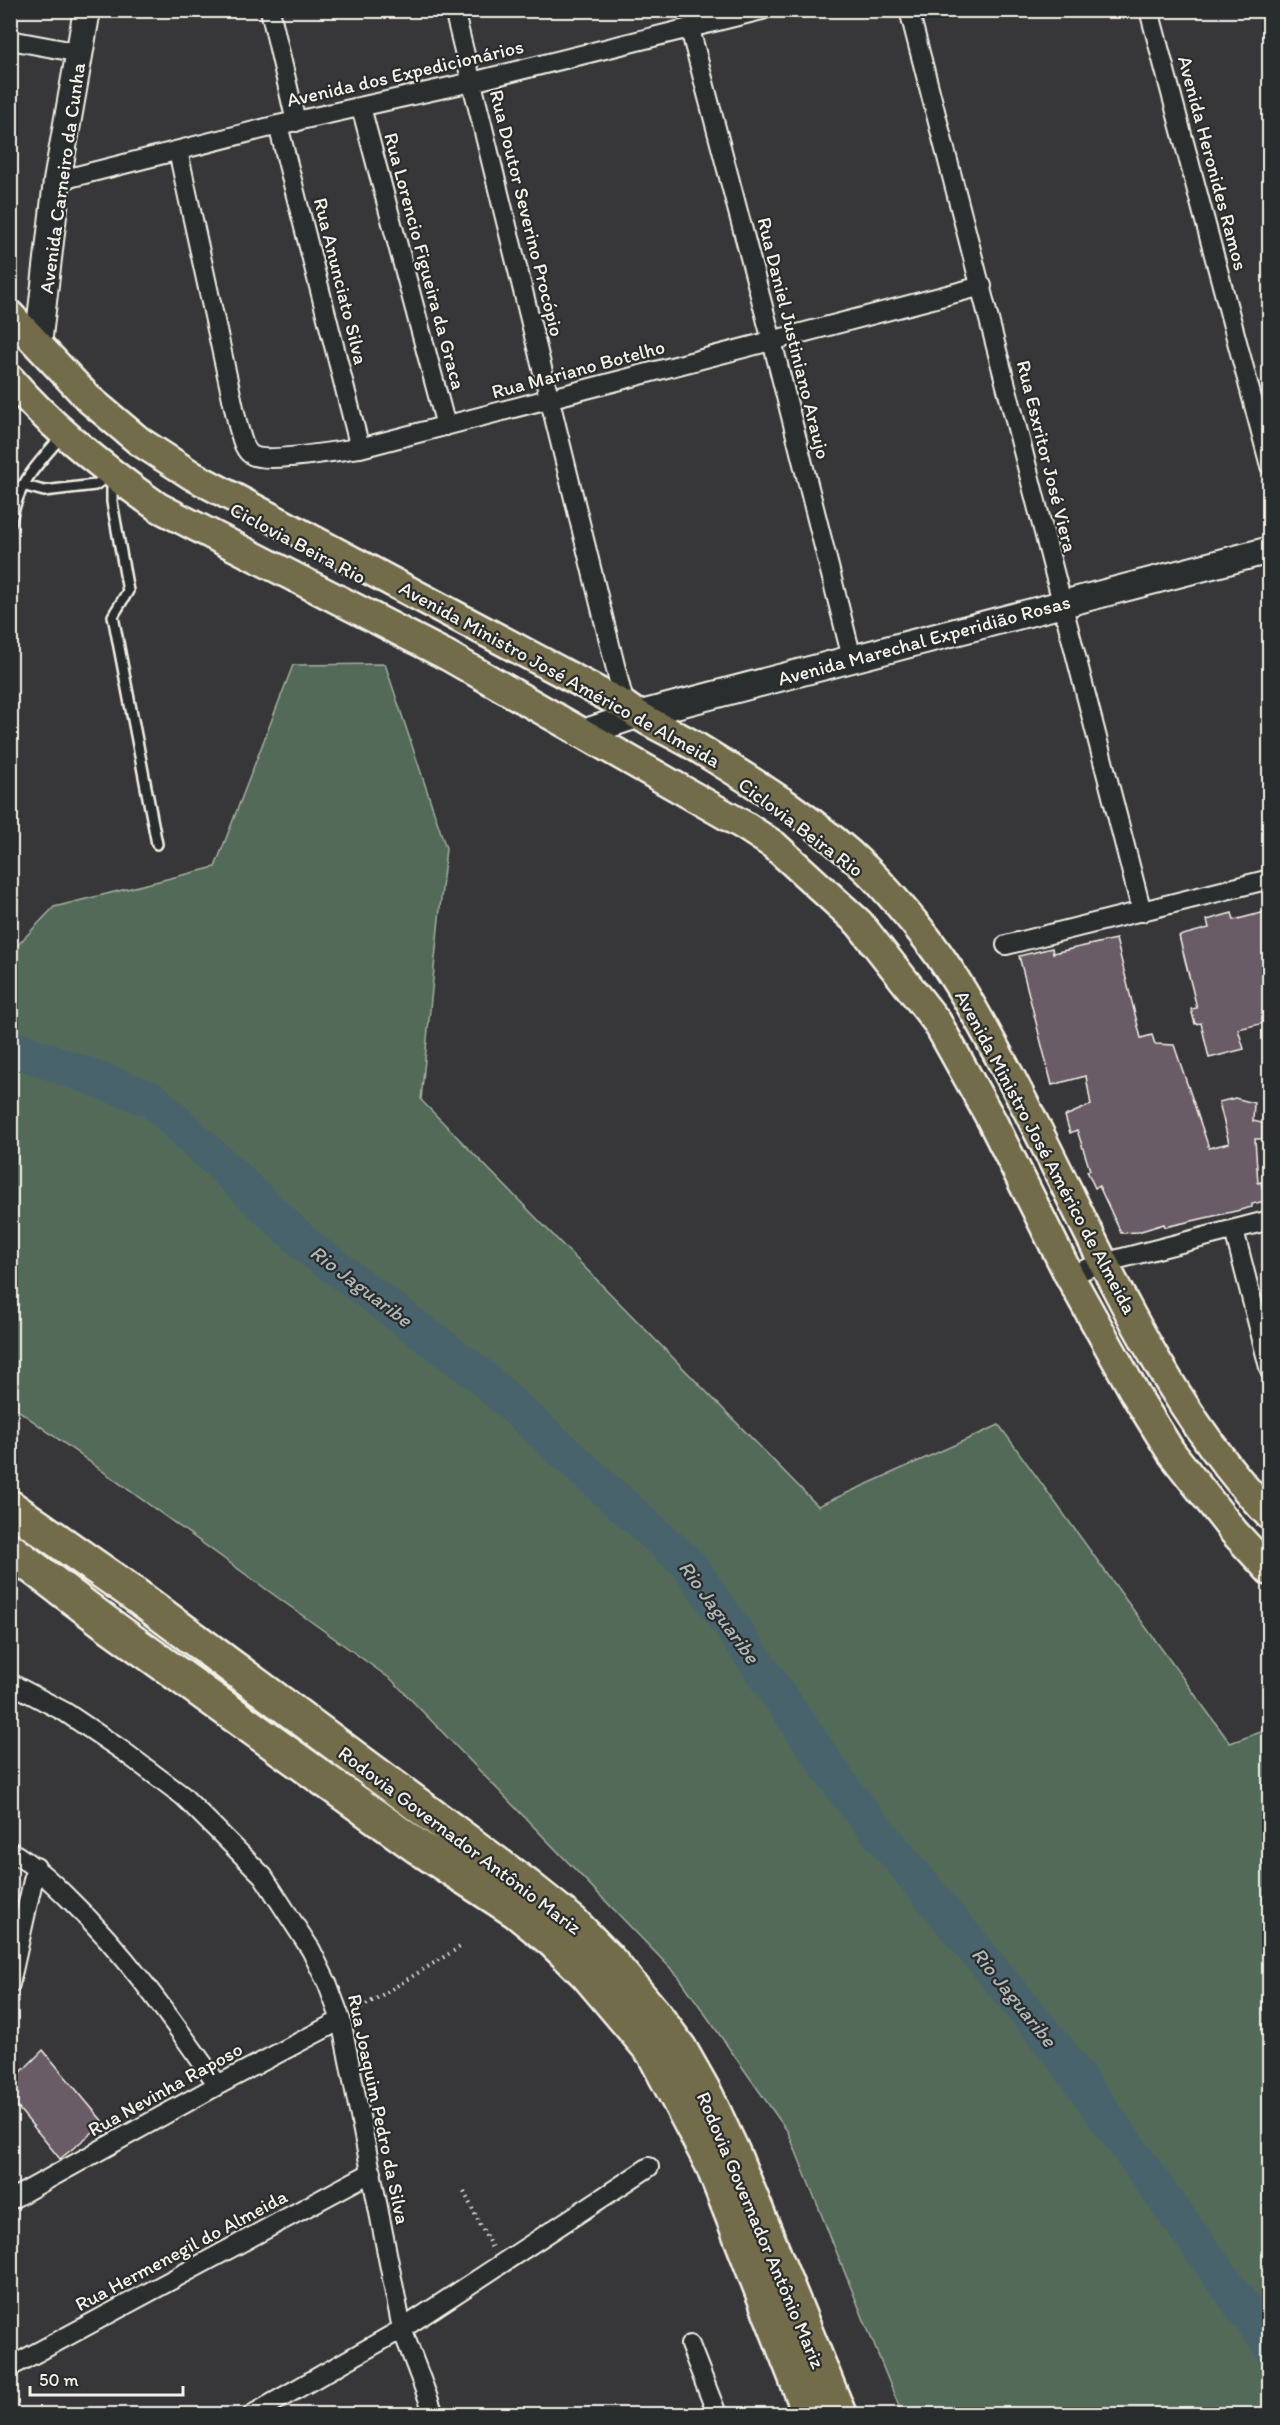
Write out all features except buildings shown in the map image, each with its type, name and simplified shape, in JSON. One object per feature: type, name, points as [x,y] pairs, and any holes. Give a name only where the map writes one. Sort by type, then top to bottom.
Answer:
[{"type":"highway","name":"Rodovia Governador Antônio Mariz","points":[[10,1506],[127,1589],[526,1886],[572,1922],[607,1958],[680,2049],[706,2095],[737,2163],[839,2415]]},
{"type":"highway","name":"Rodovia Governador Antônio Mariz","points":[[10,1550],[105,1622],[418,1847],[516,1911],[553,1941],[587,1974],[653,2052],[702,2144],[721,2186],[810,2415]]},
{"type":"main road","name":"Avenida Carneiro da Cunha","points":[[38,345],[57,181],[87,10]]},
{"type":"main road","name":"Avenida Ministro José Américo de Almeida","points":[[10,315],[89,399],[139,441],[193,476],[695,746],[812,824],[866,869],[917,926],[964,993],[1027,1108],[1103,1263],[1166,1376],[1215,1450],[1269,1516]]},
{"type":"main road","name":"Avenida Ministro José Américo de Almeida","points":[[10,378],[112,474],[158,507],[448,656],[580,734],[745,826],[774,845],[859,923],[937,1022],[992,1121],[1069,1275],[1137,1397],[1171,1452],[1234,1532],[1269,1571]]},
{"type":"main road","name":"Avenida Marechal Experidião Rosas","points":[[580,734],[631,711],[852,658],[1269,550]]},
{"type":"main road","points":[[745,826],[739,813],[740,800],[745,793],[758,787]]},
{"type":"street","points":[[270,10],[296,122]]},
{"type":"street","name":"Rua Doutor Severino Procópio","points":[[454,10],[631,711]]},
{"type":"street","name":"Avenida dos Expedicionários","points":[[57,181],[278,125],[472,82],[762,10]]},
{"type":"street","name":"Rua Esxritor José Viera","points":[[909,10],[1142,912]]},
{"type":"street","name":"Avenida Heronides Ramos","points":[[1149,10],[1269,466]]},
{"type":"street","name":"Rua Daniel Justiniano Araujo","points":[[690,29],[852,658]]},
{"type":"street","points":[[10,40],[80,53]]},
{"type":"street","name":"Rua Lorencio Figueira da Graca","points":[[361,107],[446,426]]},
{"type":"street","name":"Rua Anunciato Silva","points":[[278,125],[360,448]]},
{"type":"street","name":"Rua Mariano Botelho","points":[[177,151],[240,432],[250,455],[259,458],[292,457],[360,448],[982,286]]},
{"type":"street","points":[[1006,945],[1269,879]]},
{"type":"street","points":[[1069,1275],[1103,1263],[1269,1220]]},
{"type":"street","points":[[1234,1230],[1269,1371]]},
{"type":"street","name":"Rua Joaquim Pedro da Silva","points":[[10,1683],[65,1712],[183,1796],[263,1876],[311,1950],[328,1985],[341,2020],[402,2329],[434,2415]]},
{"type":"street","points":[[10,1851],[36,1867],[104,1932],[218,2085]]},
{"type":"street","points":[[10,1984],[36,1867]]},
{"type":"street","name":"Rua Nevinha Raposo","points":[[10,2200],[341,2020]]},
{"type":"street","points":[[253,2415],[402,2329],[650,2167]]},
{"type":"street","name":"Rua Hermenegil do Almeida","points":[[10,2367],[372,2172]]},
{"type":"street","points":[[690,2345],[717,2415]]},
{"type":"lane","points":[[10,524],[22,485],[31,470],[65,432]]},
{"type":"lane","points":[[22,485],[44,491],[95,485],[112,474]]},
{"type":"lane","points":[[112,474],[112,502],[128,591],[113,616],[157,844]]},
{"type":"path","points":[[341,2020],[460,1947]]},
{"type":"path","points":[[464,2192],[500,2265]]},
{"type":"green space","points":[[385,664],[446,848],[421,1100],[818,1506],[999,1425],[1230,1743],[1269,1729],[1269,2414],[902,2414],[788,2132],[679,1977],[392,1680],[11,1405],[11,952],[54,907],[215,867],[293,665]]},
{"type":"waterway","name":"Rio Jaguaribe","points":[[10,1047],[153,1100],[307,1246],[478,1374],[689,1565],[847,1794],[1060,2053],[1270,2345]]}]
